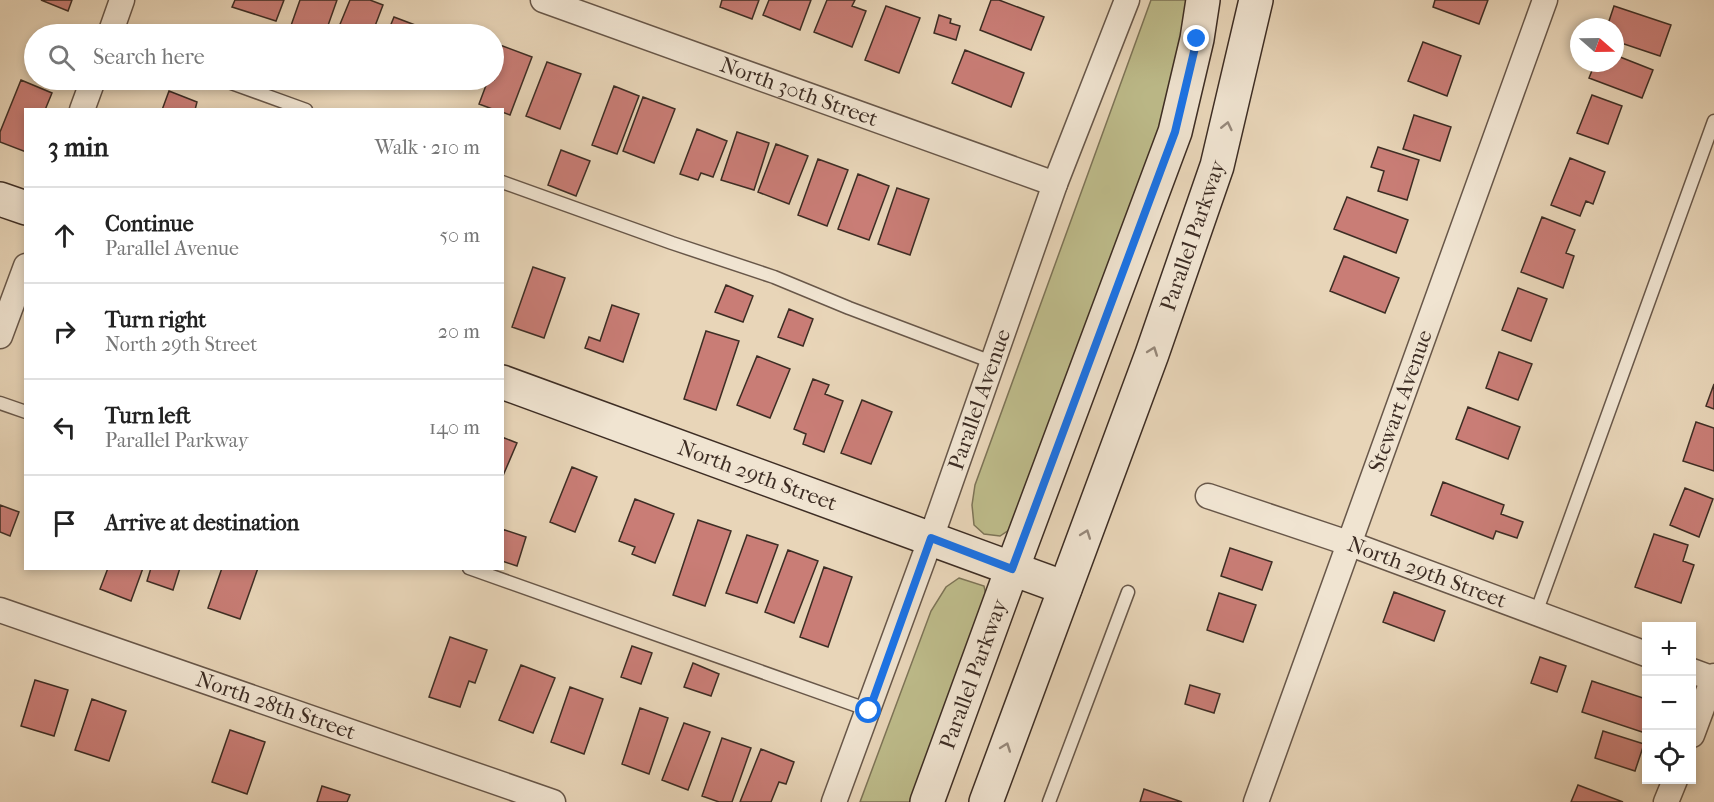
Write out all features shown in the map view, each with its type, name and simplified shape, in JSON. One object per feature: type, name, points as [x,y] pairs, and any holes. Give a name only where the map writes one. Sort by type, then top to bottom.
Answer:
[{"type":"main road","name":"Parallel Parkway","points":[[927,802],[1175,132],[1197,39],[1203,0]]},
{"type":"main road","name":"Parallel Parkway","points":[[986,802],[1152,354],[1217,166],[1256,0]]},
{"type":"main road","points":[[0,199],[24,207]]},
{"type":"main road","name":"North 29th Street","points":[[504,383],[1065,588]]},
{"type":"street","points":[[114,24],[123,0]]},
{"type":"street","name":"North 30th Street","points":[[543,0],[1055,184]]},
{"type":"street","name":"Parallel Avenue","points":[[834,802],[931,538],[1055,184],[1127,0]]},
{"type":"street","name":"Stewart Avenue","points":[[1256,802],[1545,0]]},
{"type":"street","points":[[83,108],[89,90]]},
{"type":"street","points":[[0,336],[24,271]]},
{"type":"street","name":"North 29th Street","points":[[1208,496],[1348,543],[1642,652]]},
{"type":"street","name":"North 28th Street","points":[[0,610],[553,802]]},
{"type":"street","points":[[1693,730],[1708,676]]},
{"type":"street","points":[[1666,802],[1673,784]]},
{"type":"lane","points":[[251,90],[300,108]]},
{"type":"lane","points":[[1536,613],[1714,122]]},
{"type":"lane","points":[[504,183],[774,277],[992,362]]},
{"type":"lane","points":[[0,403],[24,411]]},
{"type":"lane","points":[[475,570],[869,711]]},
{"type":"lane","points":[[1049,802],[1128,592]]},
{"type":"shaded area","points":[[1151,0],[1187,0],[1179,53],[1160,126],[1015,526],[1000,536],[984,534],[974,525],[972,505],[975,485]]},
{"type":"shaded area","points":[[959,578],[984,586],[987,600],[916,802],[860,802],[931,611],[946,587]]},
{"type":"building","points":[[41,0],[72,0],[68,11]]},
{"type":"building","points":[[235,0],[284,0],[276,21],[232,7]]},
{"type":"building","points":[[300,0],[337,0],[329,24],[292,24]]},
{"type":"building","points":[[350,0],[370,0],[383,5],[376,24],[340,24]]},
{"type":"building","points":[[722,0],[759,0],[752,19],[720,7]]},
{"type":"building","points":[[769,0],[811,0],[800,30],[763,15]]},
{"type":"building","points":[[827,0],[855,0],[852,6],[866,11],[852,47],[814,32]]},
{"type":"building","points":[[991,0],[999,0],[1044,17],[1031,50],[980,30]]},
{"type":"building","points":[[1435,0],[1488,0],[1479,24],[1433,7]]},
{"type":"building","points":[[886,6],[920,18],[899,73],[865,60]]},
{"type":"building","points":[[1614,6],[1671,25],[1660,56],[1624,44],[1624,18],[1610,18]]},
{"type":"building","points":[[939,15],[951,19],[950,23],[960,26],[956,40],[934,33]]},
{"type":"building","points":[[394,17],[412,24],[391,24]]},
{"type":"building","points":[[1423,42],[1461,56],[1447,96],[1408,81]]},
{"type":"building","points":[[504,46],[532,57],[510,115],[504,113],[504,108],[490,108],[479,104],[484,90],[504,90]]},
{"type":"building","points":[[965,50],[1024,73],[1011,107],[952,83]]},
{"type":"building","points":[[1624,59],[1653,70],[1642,98],[1589,78],[1591,72],[1624,72]]},
{"type":"building","points":[[547,62],[581,74],[560,129],[526,116]]},
{"type":"building","points":[[21,80],[24,81],[24,90],[45,90],[52,93],[46,108],[24,108],[24,151],[0,142],[0,132]]},
{"type":"building","points":[[614,86],[639,96],[617,154],[592,145]]},
{"type":"building","points":[[169,91],[197,102],[196,108],[163,108]]},
{"type":"building","points":[[1592,95],[1622,106],[1608,144],[1577,133]]},
{"type":"building","points":[[643,97],[675,109],[654,163],[623,151]]},
{"type":"building","points":[[1414,115],[1451,127],[1440,161],[1403,149]]},
{"type":"building","points":[[697,129],[727,141],[713,177],[701,173],[698,180],[680,174]]},
{"type":"building","points":[[737,132],[769,143],[754,190],[721,180]]},
{"type":"building","points":[[776,144],[808,156],[789,204],[758,192]]},
{"type":"building","points":[[1378,147],[1419,160],[1407,200],[1378,191],[1384,171],[1371,167]]},
{"type":"building","points":[[561,150],[590,161],[576,196],[548,185]]},
{"type":"building","points":[[1570,158],[1605,172],[1593,204],[1586,201],[1580,216],[1551,205]]},
{"type":"building","points":[[818,159],[848,170],[827,226],[798,215]]},
{"type":"building","points":[[858,174],[889,186],[869,240],[838,229]]},
{"type":"building","points":[[897,188],[929,199],[910,255],[878,244]]},
{"type":"building","points":[[1347,197],[1408,220],[1396,253],[1334,229]]},
{"type":"building","points":[[1542,217],[1575,230],[1566,253],[1574,256],[1563,288],[1521,272]]},
{"type":"building","points":[[1344,256],[1399,278],[1385,313],[1330,291]]},
{"type":"building","points":[[533,267],[565,278],[544,338],[512,327]]},
{"type":"building","points":[[726,285],[753,296],[743,322],[715,312]]},
{"type":"building","points":[[1518,288],[1547,299],[1531,341],[1502,330]]},
{"type":"building","points":[[612,305],[639,314],[623,362],[585,348],[589,337],[600,341]]},
{"type":"building","points":[[789,309],[813,319],[803,346],[778,337]]},
{"type":"building","points":[[706,331],[739,341],[716,410],[684,399]]},
{"type":"building","points":[[1499,352],[1532,364],[1518,400],[1486,388]]},
{"type":"building","points":[[757,356],[790,369],[770,418],[737,405]]},
{"type":"building","points":[[813,379],[829,385],[825,394],[843,401],[824,452],[803,444],[806,434],[794,429]]},
{"type":"building","points":[[1714,384],[1714,409],[1706,406]]},
{"type":"building","points":[[862,400],[892,412],[871,464],[841,453]]},
{"type":"building","points":[[1468,407],[1520,427],[1508,459],[1456,439]]},
{"type":"building","points":[[1696,422],[1714,428],[1714,471],[1683,461]]},
{"type":"building","points":[[504,438],[517,443],[504,473]]},
{"type":"building","points":[[572,467],[597,477],[575,532],[550,522]]},
{"type":"building","points":[[1443,482],[1504,505],[1501,514],[1523,522],[1517,538],[1496,531],[1493,539],[1431,515]]},
{"type":"building","points":[[1685,488],[1713,499],[1699,537],[1670,525]]},
{"type":"building","points":[[635,499],[674,514],[655,563],[632,554],[635,547],[619,541]]},
{"type":"building","points":[[0,505],[19,512],[10,536],[0,532]]},
{"type":"building","points":[[698,520],[731,531],[705,606],[673,595]]},
{"type":"building","points":[[504,530],[526,537],[517,566],[504,562]]},
{"type":"building","points":[[1654,534],[1688,545],[1683,561],[1694,565],[1681,603],[1635,587]]},
{"type":"building","points":[[747,535],[778,545],[757,603],[726,593]]},
{"type":"building","points":[[1230,548],[1272,562],[1262,590],[1221,576]]},
{"type":"building","points":[[788,550],[818,561],[794,623],[765,612]]},
{"type":"building","points":[[824,567],[852,577],[828,647],[800,637]]},
{"type":"building","points":[[107,570],[142,570],[131,601],[100,589]]},
{"type":"building","points":[[150,570],[179,570],[173,590],[147,581]]},
{"type":"building","points":[[221,570],[257,570],[240,619],[208,608]]},
{"type":"building","points":[[1394,592],[1445,611],[1434,641],[1383,622]]},
{"type":"building","points":[[1219,593],[1256,605],[1243,642],[1207,630]]},
{"type":"building","points":[[450,637],[487,650],[475,683],[469,681],[460,707],[429,697]]},
{"type":"building","points":[[632,646],[652,653],[641,684],[621,677]]},
{"type":"building","points":[[1540,657],[1566,666],[1557,692],[1531,683]]},
{"type":"building","points":[[693,663],[719,674],[711,696],[684,687]]},
{"type":"building","points":[[521,665],[555,678],[533,733],[499,720]]},
{"type":"building","points":[[35,680],[68,690],[54,736],[21,726]]},
{"type":"building","points":[[1592,681],[1642,698],[1642,732],[1582,712]]},
{"type":"building","points":[[1190,685],[1220,694],[1214,713],[1185,704]]},
{"type":"building","points":[[570,687],[603,699],[584,754],[551,742]]},
{"type":"building","points":[[92,699],[126,711],[109,761],[75,750]]},
{"type":"building","points":[[640,708],[668,718],[649,774],[622,764]]},
{"type":"building","points":[[684,723],[710,732],[688,790],[662,780]]},
{"type":"building","points":[[230,730],[265,742],[247,794],[212,782]]},
{"type":"building","points":[[1603,731],[1642,743],[1635,771],[1595,758]]},
{"type":"building","points":[[722,738],[751,748],[732,802],[719,802],[702,796]]},
{"type":"building","points":[[761,749],[794,762],[786,784],[779,782],[771,802],[740,802]]},
{"type":"building","points":[[1578,785],[1623,802],[1571,802]]},
{"type":"building","points":[[322,786],[350,795],[347,802],[317,802]]},
{"type":"building","points":[[1144,789],[1182,802],[1140,802]]},
{"type":"route","points":[[869,711],[931,538],[1012,569],[1175,132],[1197,39]]}]
